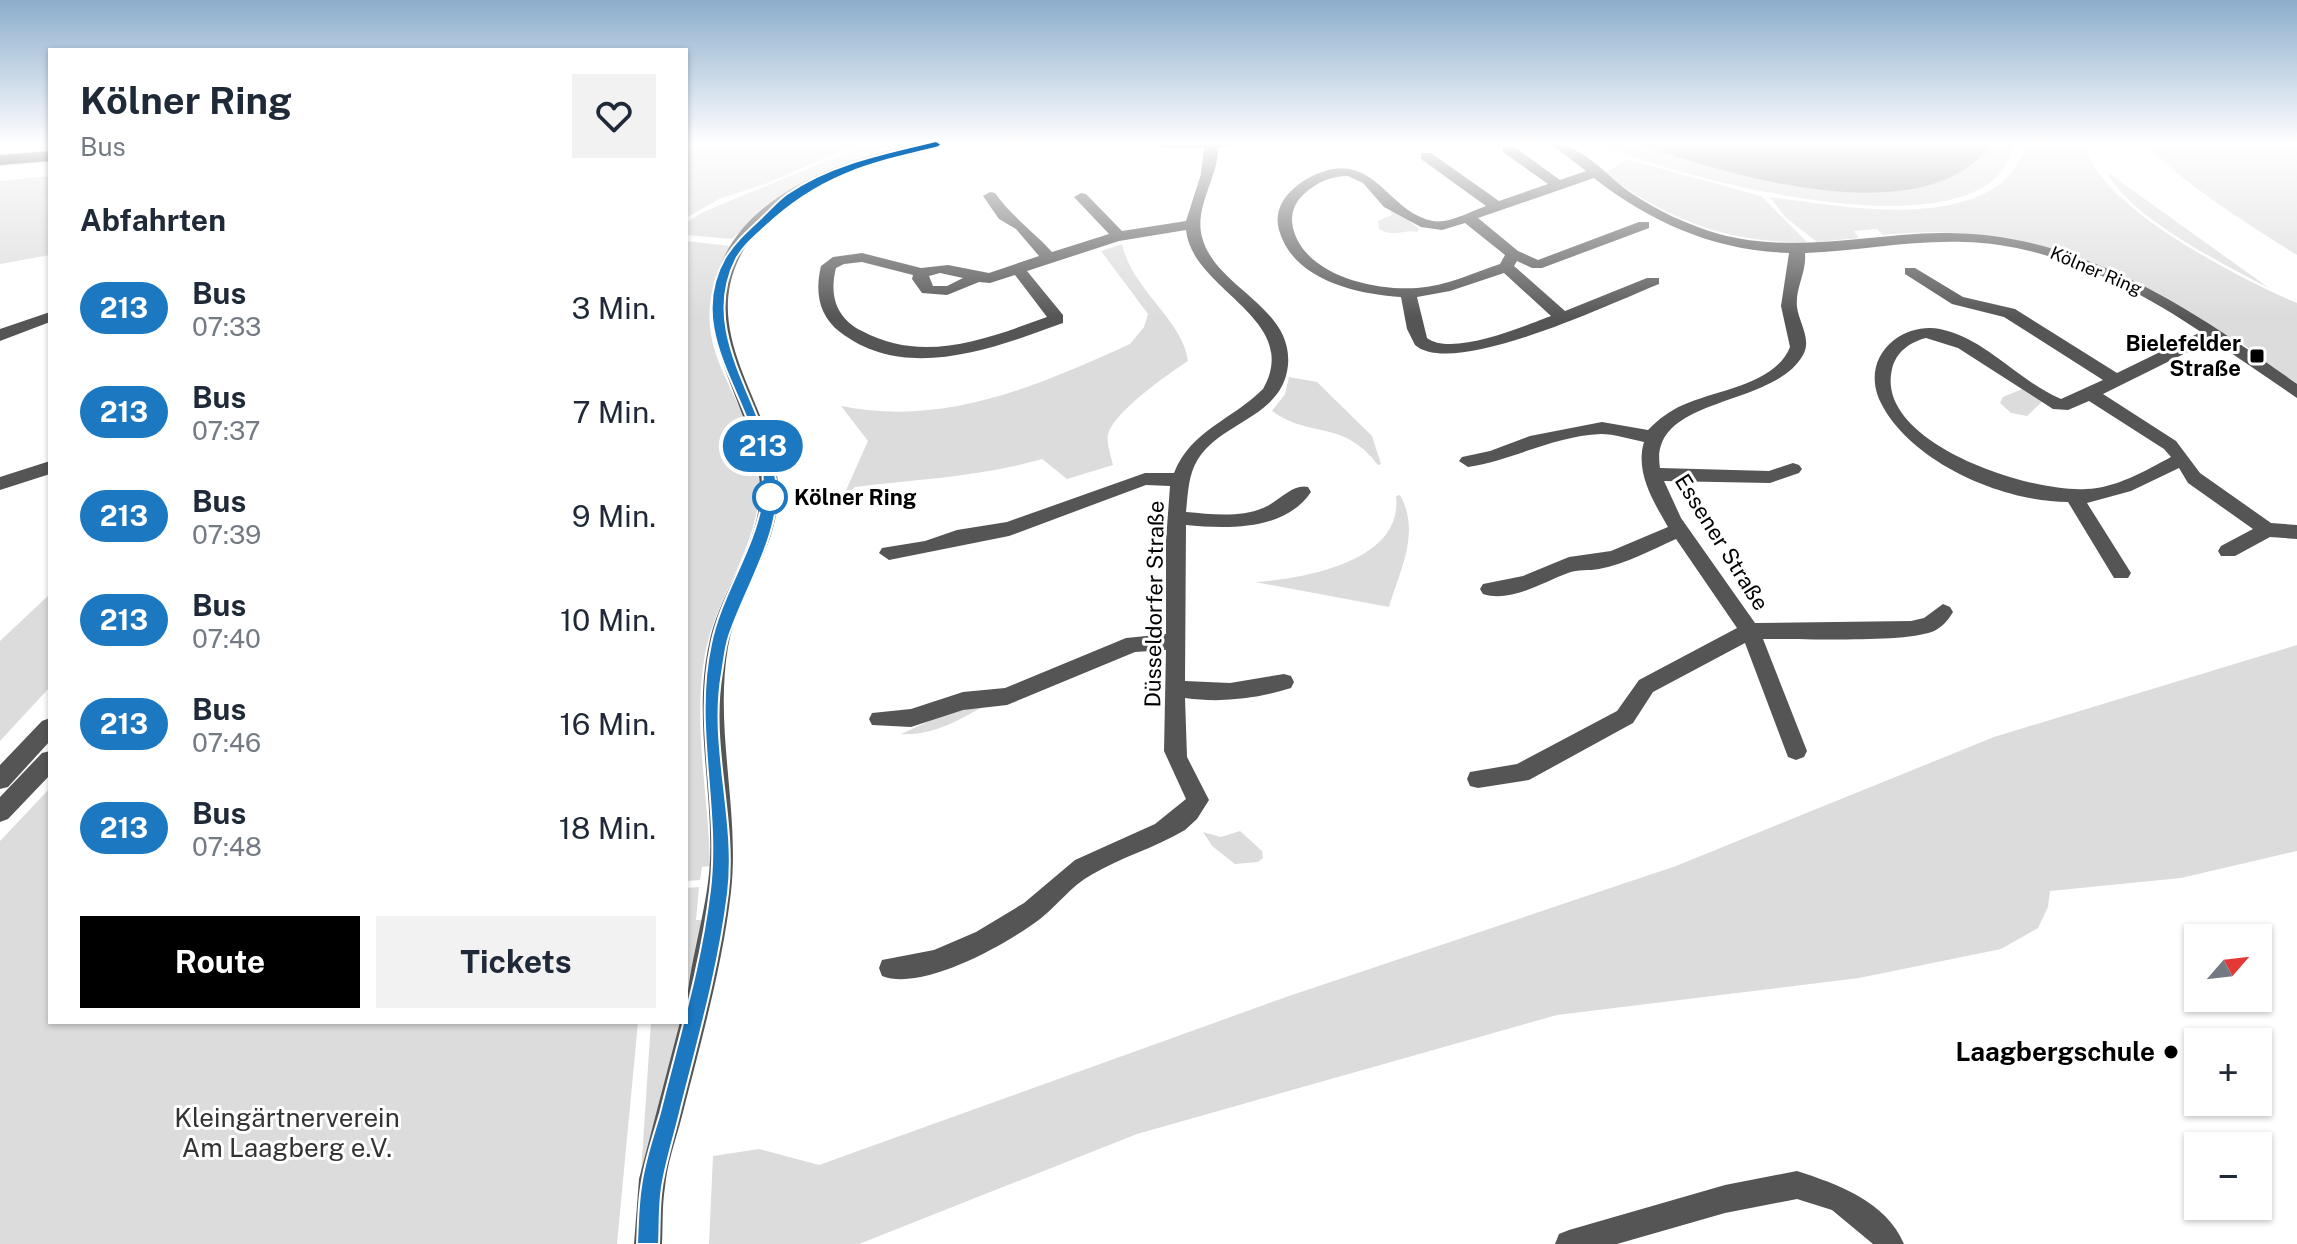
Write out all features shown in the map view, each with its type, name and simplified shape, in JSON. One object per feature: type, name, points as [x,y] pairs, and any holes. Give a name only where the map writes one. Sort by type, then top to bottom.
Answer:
[{"type":"street","points":[[648,1244],[651,1187],[709,957],[719,890],[723,848],[712,729],[712,683],[719,640],[763,530],[770,497],[768,463],[724,349],[718,321],[718,292],[730,259],[743,241],[785,202]]},
{"type":"street","points":[[994,202],[1004,216],[1021,226],[1050,259]]},
{"type":"street","points":[[1086,202],[1119,236]]},
{"type":"street","points":[[1018,269],[1057,319],[952,352],[911,353],[874,345],[843,327],[831,313],[824,295],[829,266],[837,259],[860,257],[922,273],[940,267],[952,268],[974,278],[990,278],[1119,236],[1191,225],[1200,202]]},
{"type":"street","points":[[1290,202],[1286,208],[1286,233],[1302,256],[1328,275],[1361,288],[1408,293],[1438,290],[1509,261],[1537,265],[1644,225]]},
{"type":"street","points":[[1388,202],[1431,227],[1468,218],[1508,202]]},
{"type":"street","points":[[1490,202],[1496,206]]},
{"type":"street","name":"Kölner Ring","points":[[1637,202],[1679,225],[1743,243],[1796,248],[1952,236],[2012,242],[2082,262],[2119,278],[2213,333],[2297,392]]},
{"type":"street","points":[[1468,218],[1561,316]]},
{"type":"street","name":"Düsseldorfer Straße","points":[[891,968],[935,961],[987,937],[1030,913],[1049,898],[1063,881],[1084,867],[1181,822],[1198,800],[1175,753],[1181,480],[1190,457],[1201,441],[1249,412],[1268,395],[1278,378],[1281,363],[1279,346],[1267,325],[1207,263],[1191,225]]},
{"type":"street","points":[[1468,461],[1493,457],[1530,442],[1602,428],[1651,437],[1684,412],[1768,378],[1788,366],[1799,342],[1789,307],[1791,288],[1800,261],[1796,248]]},
{"type":"street","points":[[1910,271],[1958,301],[2009,313],[2116,380]]},
{"type":"street","points":[[922,273],[922,285],[939,293],[959,288],[974,278]]},
{"type":"street","points":[[1408,293],[1418,338],[1426,346],[1443,350],[1491,343],[1653,281]]},
{"type":"street","points":[[0,318],[48,310]]},
{"type":"street","points":[[0,336],[48,318]]},
{"type":"street","points":[[2183,459],[2125,488],[2074,497],[2042,493],[1989,479],[1931,448],[1905,426],[1890,405],[1883,389],[1881,373],[1891,350],[1915,335],[1931,333],[1954,339],[2059,405],[2068,404],[2213,333]]},
{"type":"street","points":[[2089,393],[2170,445],[2194,478],[2267,530],[2297,532]]},
{"type":"street","name":"Essener Straße","points":[[1651,437],[1649,455],[1663,500],[1749,631],[1796,751]]},
{"type":"street","points":[[0,484],[48,468]]},
{"type":"street","points":[[1653,474],[1770,477],[1793,469]]},
{"type":"street","points":[[889,553],[1009,529],[1145,479],[1181,480]]},
{"type":"street","points":[[1179,518],[1235,522],[1261,518],[1283,509],[1302,492]]},
{"type":"street","points":[[2074,497],[2121,573]]},
{"type":"street","points":[[1490,589],[1526,583],[1569,564],[1616,557],[1681,529]]},
{"type":"street","points":[[2228,551],[2267,530]]},
{"type":"street","points":[[1478,779],[1521,773],[1625,717],[1646,686],[1749,631],[1911,629],[1930,624],[1943,612]]},
{"type":"street","points":[[880,719],[911,718],[963,701],[1007,696],[1133,644],[1176,641]]},
{"type":"street","points":[[1176,688],[1226,693],[1284,682]]},
{"type":"street","points":[[0,769],[48,728]]},
{"type":"street","points":[[0,780],[48,728]]},
{"type":"street","points":[[0,812],[48,762]]},
{"type":"street","points":[[1569,1244],[1725,1199],[1797,1185],[1840,1199],[1883,1234],[1890,1244]]},
{"type":"green space","points":[[0,202],[48,202],[48,255],[0,264]]},
{"type":"green space","points":[[688,202],[714,202],[688,217]]},
{"type":"green space","points":[[727,202],[779,202],[732,239],[688,235],[688,222]]},
{"type":"green space","points":[[1767,202],[1807,242],[1751,239],[1725,233],[1675,216],[1651,203]]},
{"type":"green space","points":[[1774,202],[1888,210],[1959,202],[2127,202],[2209,259],[2297,303],[2297,385],[2239,341],[2151,292],[2068,255],[1981,235],[1933,232],[1883,235],[1877,229],[1854,231],[1859,238],[1817,242],[1785,217]]},
{"type":"green space","points":[[1826,202],[1930,202],[1892,206]]},
{"type":"green space","points":[[2132,202],[2149,202],[2269,288],[2179,238]]},
{"type":"green space","points":[[2216,202],[2297,202],[2297,255]]},
{"type":"green space","points":[[1390,210],[1401,213],[1418,228],[1418,232],[1389,233],[1379,229],[1378,221],[1392,215]]},
{"type":"green space","points":[[688,241],[730,246],[714,283],[710,314],[713,342],[721,368],[745,419],[759,481],[753,527],[717,615],[704,660],[700,711],[710,866],[702,867],[700,880],[688,881]]},
{"type":"green space","points":[[1122,244],[1136,276],[1177,332],[1188,361],[1143,394],[1113,425],[1108,434],[1108,445],[1113,465],[1067,479],[1042,459],[973,474],[855,487],[843,497],[868,441],[841,406],[879,411],[954,407],[1025,388],[1130,344],[1144,327],[1148,314],[1101,251]]},
{"type":"green space","points":[[1289,377],[1317,382],[1372,436],[1381,464],[1378,465],[1352,441],[1300,425],[1272,411],[1285,394]]},
{"type":"green space","points":[[2022,389],[2042,402],[2027,416],[2011,413],[2000,403],[2003,397]]},
{"type":"green space","points":[[1400,495],[1409,523],[1409,537],[1389,607],[1255,582],[1322,571],[1346,563],[1367,551],[1384,537],[1394,519],[1396,496]]},
{"type":"green space","points":[[48,596],[48,689],[0,741],[0,641]]},
{"type":"green space","points":[[2297,645],[2297,851],[2181,878],[2050,891],[2048,907],[2038,928],[2001,949],[1859,978],[1557,1015],[1137,1134],[859,1244],[709,1244],[713,1156],[759,1149],[819,1165],[1289,996],[1676,866],[1994,737]]},
{"type":"green space","points":[[986,705],[935,730],[901,734],[951,711]]},
{"type":"green space","name":"Kleingärtnerverein Am Laagberg e.V.","points":[[48,790],[48,1024],[638,1024],[617,1244],[0,1244],[0,841]]},
{"type":"green space","points":[[1240,831],[1262,851],[1263,858],[1258,862],[1235,864],[1212,846],[1203,832],[1221,837]]},
{"type":"green space","points":[[699,887],[696,920],[703,920],[688,994],[688,888]]},
{"type":"green space","points":[[651,1024],[680,1024],[641,1173]]},
{"type":"bus line","name":"213","points":[[648,1244],[651,1187],[709,957],[719,890],[723,848],[720,789],[712,729],[712,683],[719,640],[763,530],[770,497],[768,463],[724,349],[718,321],[718,292],[730,259],[743,241],[784,202]]},
{"type":"place","name":"Bielefelder Straße","points":[[2257,356]]},
{"type":"place","name":"Kölner Ring","points":[[770,497]]},
{"type":"place","name":"Laagbergschule","points":[[2171,1052]]}]
